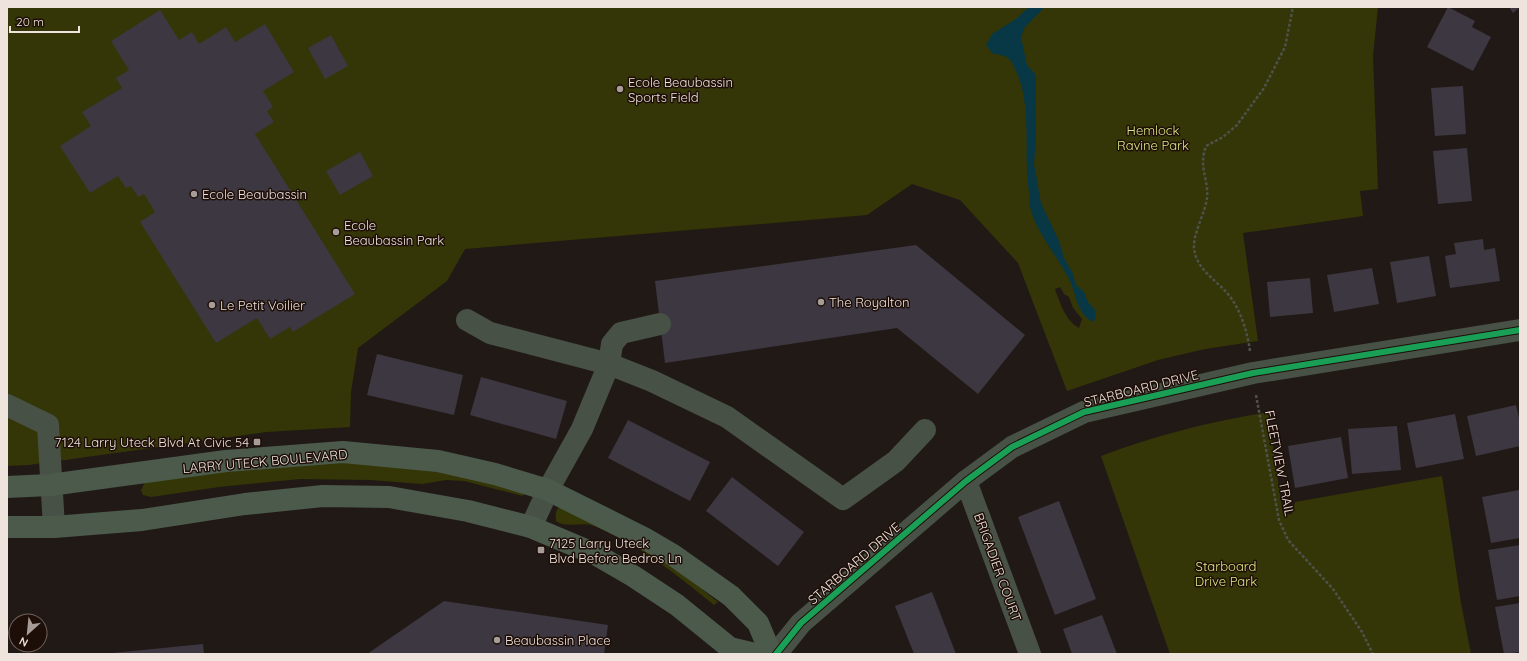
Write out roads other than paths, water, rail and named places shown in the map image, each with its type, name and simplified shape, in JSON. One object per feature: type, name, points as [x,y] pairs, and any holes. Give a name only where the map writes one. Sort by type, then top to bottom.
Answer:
[{"type":"main road","name":"LARRY UTECK BOULEVARD","points":[[7,487],[50,485],[226,461],[343,452],[438,461],[495,474],[548,490],[644,538],[697,571],[731,596],[758,623],[771,654]]},
{"type":"main road","points":[[7,527],[54,527],[142,520],[244,504],[323,496],[389,497],[468,511],[531,527],[595,554],[627,572],[677,606],[730,648],[755,654]]},
{"type":"street","points":[[467,320],[490,333],[609,364],[652,381],[727,417],[843,499],[896,461],[925,430]]},
{"type":"street","points":[[531,527],[548,490],[582,429],[609,364],[612,344],[621,333],[660,324]]},
{"type":"street","name":"STARBOARD DRIVE","points":[[776,654],[801,623],[966,480],[1012,447],[1084,412],[1253,373],[1520,330]]},
{"type":"street","points":[[7,405],[48,425],[50,485],[54,527]]},
{"type":"street","name":"BRIGADIER COURT","points":[[966,480],[1030,654]]},
{"type":"water","points":[[1029,7],[1045,7],[1025,27],[1021,37],[1027,65],[1036,75],[1036,140],[1034,164],[1041,203],[1059,241],[1064,258],[1073,274],[1076,285],[1084,292],[1088,302],[1095,310],[1096,315],[1094,322],[1088,319],[1080,309],[1069,279],[1042,235],[1033,217],[1027,177],[1026,113],[1021,83],[1010,60],[1005,56],[992,53],[986,45],[992,34],[1016,19]]},
{"type":"place","name":"Ecole Beaubassin Sports Field","points":[[620,89]]},
{"type":"place","name":"Ecole Beaubassin","points":[[194,194]]},
{"type":"place","name":"Ecole Beaubassin Park","points":[[336,232]]},
{"type":"place","name":"The Royalton","points":[[821,302]]},
{"type":"place","name":"Le Petit Voilier","points":[[212,305]]},
{"type":"place","name":"7124 Larry Uteck Blvd At Civic 54","points":[[257,442]]},
{"type":"place","name":"7125 Larry Uteck Blvd Before Bedros Ln","points":[[541,550]]},
{"type":"place","name":"Beaubassin Place","points":[[497,640]]},
{"type":"park label","name":"Hemlock Ravine Park","points":[[1153,138]]},
{"type":"park label","name":"Starboard Drive Park","points":[[1226,574]]}]
